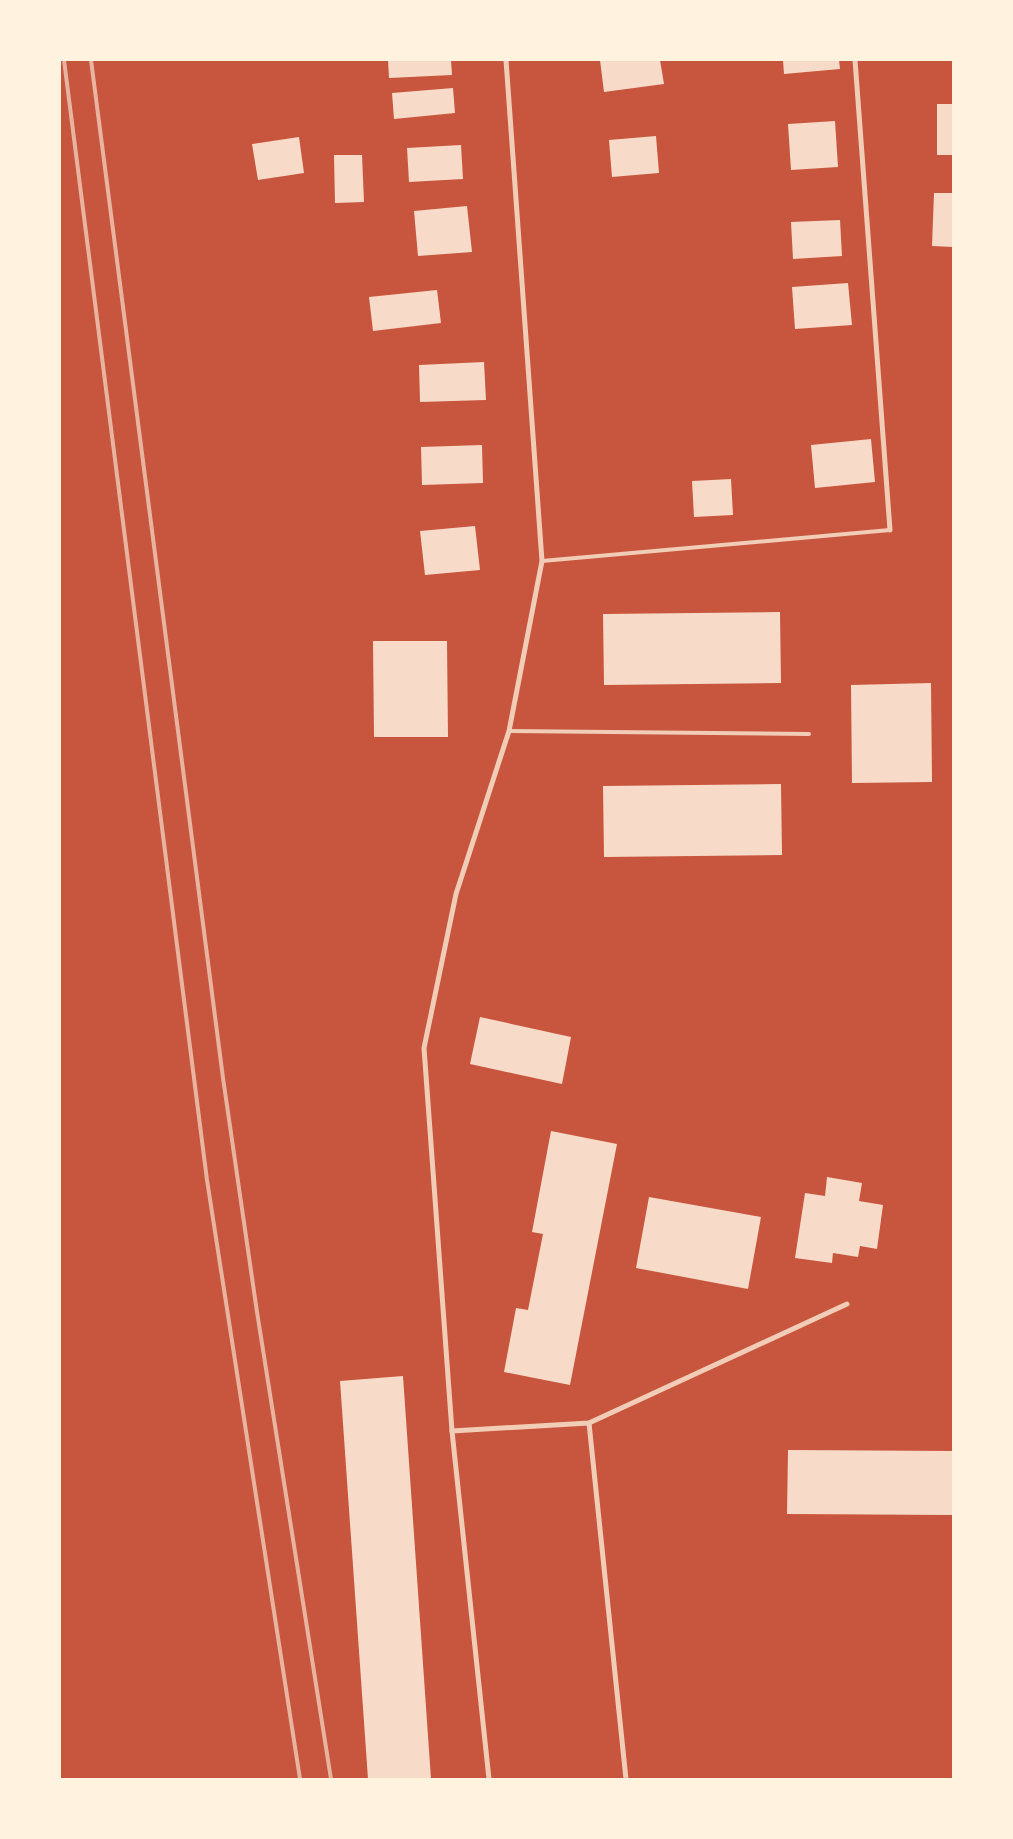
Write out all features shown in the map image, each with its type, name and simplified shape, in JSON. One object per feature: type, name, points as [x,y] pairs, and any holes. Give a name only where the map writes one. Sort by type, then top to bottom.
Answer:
[{"type":"street","points":[[489,1779],[452,1431],[424,1048],[456,894],[509,731],[542,561],[506,60]]},
{"type":"street","points":[[856,60],[890,530]]},
{"type":"street","points":[[452,1431],[590,1423],[847,1304]]},
{"type":"street","points":[[590,1423],[626,1779]]},
{"type":"lane","points":[[542,561],[890,530]]},
{"type":"lane","points":[[509,731],[809,734]]},
{"type":"building","points":[[388,60],[451,60],[452,75],[389,78]]},
{"type":"building","points":[[600,60],[660,60],[664,84],[604,92]]},
{"type":"building","points":[[783,60],[839,60],[840,69],[784,74]]},
{"type":"building","points":[[453,88],[455,113],[394,119],[392,93]]},
{"type":"building","points":[[937,104],[953,104],[953,155],[937,155]]},
{"type":"building","points":[[835,121],[838,167],[791,170],[788,124]]},
{"type":"building","points":[[656,136],[659,173],[612,177],[609,140]]},
{"type":"building","points":[[299,137],[304,173],[258,180],[252,144]]},
{"type":"building","points":[[461,145],[463,179],[409,182],[407,148]]},
{"type":"building","points":[[334,155],[362,155],[364,202],[335,203]]},
{"type":"building","points":[[934,193],[953,193],[953,247],[932,246]]},
{"type":"building","points":[[467,206],[472,252],[418,256],[414,211]]},
{"type":"building","points":[[840,220],[842,256],[793,259],[791,222]]},
{"type":"building","points":[[848,283],[852,325],[795,329],[792,287]]},
{"type":"building","points":[[437,290],[441,323],[373,331],[369,297]]},
{"type":"building","points":[[484,362],[486,400],[420,402],[419,365]]},
{"type":"building","points":[[871,439],[875,482],[815,488],[811,445]]},
{"type":"building","points":[[482,445],[483,483],[422,485],[421,447]]},
{"type":"building","points":[[731,479],[733,515],[694,517],[692,481]]},
{"type":"building","points":[[475,526],[480,570],[425,575],[420,531]]},
{"type":"building","points":[[780,612],[781,683],[604,685],[603,614]]},
{"type":"building","points":[[373,641],[447,641],[448,737],[374,737]]},
{"type":"building","points":[[931,683],[932,782],[852,783],[851,685]]},
{"type":"building","points":[[781,784],[782,855],[604,857],[603,786]]},
{"type":"building","points":[[480,1017],[571,1037],[562,1084],[470,1064]]},
{"type":"building","points":[[551,1131],[617,1144],[570,1385],[504,1372],[516,1308],[528,1310],[543,1234],[532,1232]]},
{"type":"building","points":[[827,1177],[862,1183],[859,1201],[883,1205],[877,1249],[860,1246],[858,1257],[833,1253],[832,1263],[795,1258],[805,1193],[825,1196]]},
{"type":"building","points":[[649,1197],[761,1217],[748,1289],[636,1268]]},
{"type":"building","points":[[403,1376],[431,1779],[368,1779],[340,1381]]},
{"type":"building","points":[[788,1450],[953,1451],[953,1515],[787,1514]]},
{"type":"railway","points":[[64,60],[207,1180],[300,1779]]},
{"type":"railway","points":[[91,60],[223,1078],[257,1312],[331,1779]]}]
